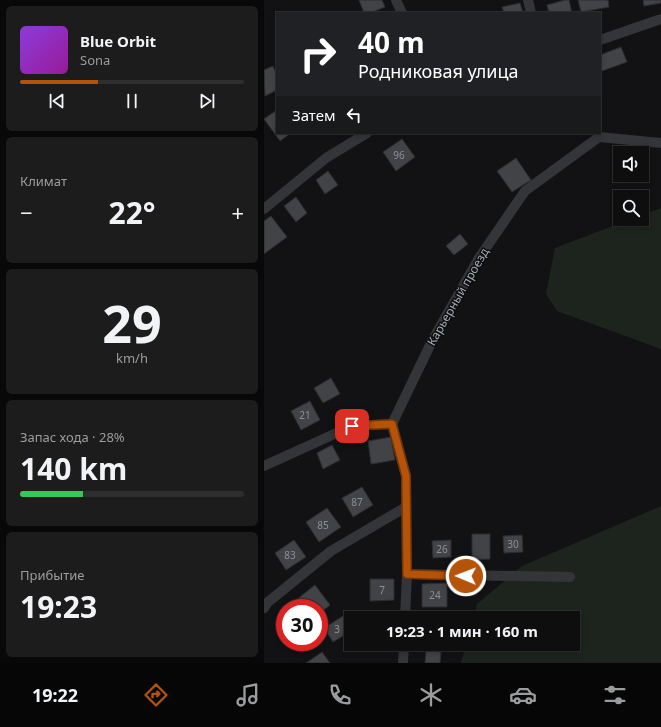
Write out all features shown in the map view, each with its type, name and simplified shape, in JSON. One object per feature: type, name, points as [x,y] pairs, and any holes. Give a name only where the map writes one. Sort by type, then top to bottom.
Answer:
[{"type":"street","points":[[396,0],[402,12]]},
{"type":"street","points":[[528,0],[531,12]]},
{"type":"street","points":[[601,40],[661,19]]},
{"type":"street","points":[[264,209],[326,158],[365,134]]},
{"type":"street","name":"Карьерный проезд","points":[[392,424],[432,341],[479,258],[525,191],[599,137],[661,143]]},
{"type":"street","points":[[264,466],[352,426],[392,424],[406,476],[407,574],[405,611]]},
{"type":"street","points":[[264,608],[268,602],[331,551],[406,507]]},
{"type":"street","points":[[407,574],[570,577]]},
{"type":"street","points":[[404,651],[404,663]]},
{"type":"shaded area","points":[[661,208],[661,349],[557,311],[546,294],[555,248],[613,226],[649,226],[649,212]]},
{"type":"shaded area","points":[[661,506],[661,663],[461,663],[464,651],[580,651],[580,611],[475,611],[477,604],[522,566]]},
{"type":"building","points":[[359,0],[382,0],[385,7],[372,12],[364,12]]},
{"type":"building","points":[[569,0],[572,12],[549,12],[547,5]]},
{"type":"building","points":[[578,0],[608,0],[609,7],[581,12]]},
{"type":"building","points":[[643,0],[661,0],[661,3],[644,6]]},
{"type":"building","points":[[520,3],[523,12],[504,12],[502,7]]},
{"type":"building","points":[[621,47],[627,62],[602,71],[601,55]]},
{"type":"building","points":[[273,66],[276,74],[276,90],[265,96],[264,70]]},
{"type":"building","points":[[276,111],[276,134],[290,134],[280,141],[264,119]]},
{"type":"building","points":[[402,139],[415,157],[396,171],[383,152]]},
{"type":"building","points":[[516,158],[531,180],[512,192],[497,171]]},
{"type":"building","points":[[328,171],[338,185],[325,194],[316,180]]},
{"type":"building","points":[[296,197],[307,213],[296,222],[284,206]]},
{"type":"building","points":[[271,216],[287,237],[264,254],[264,221]]},
{"type":"building","points":[[460,234],[468,244],[454,255],[446,246]]},
{"type":"building","points":[[331,378],[340,394],[323,403],[314,388]]},
{"type":"building","points":[[310,401],[320,420],[301,430],[291,411]]},
{"type":"building","points":[[391,437],[395,460],[371,464],[368,441]]},
{"type":"building","points":[[332,445],[340,460],[323,469],[317,453]]},
{"type":"building","points":[[362,487],[373,505],[353,517],[342,498]]},
{"type":"building","points":[[327,508],[341,527],[319,542],[306,522]]},
{"type":"building","points":[[472,534],[490,534],[490,559],[472,560]]},
{"type":"building","points":[[522,535],[523,552],[504,553],[503,536]]},
{"type":"building","points":[[294,540],[306,557],[286,570],[275,553]]},
{"type":"building","points":[[451,540],[451,557],[433,558],[432,541]]},
{"type":"building","points":[[370,579],[394,579],[394,600],[370,601]]},
{"type":"building","points":[[447,583],[447,607],[422,607],[422,584]]},
{"type":"building","points":[[315,585],[326,599],[297,599]]},
{"type":"building","points":[[343,616],[344,635],[333,642],[328,634],[328,625]]},
{"type":"building","points":[[426,651],[441,652],[440,663],[425,663]]},
{"type":"building","points":[[322,652],[330,663],[306,663]]},
{"type":"route","points":[[352,426],[392,424],[406,476],[407,574],[466,576]]}]
